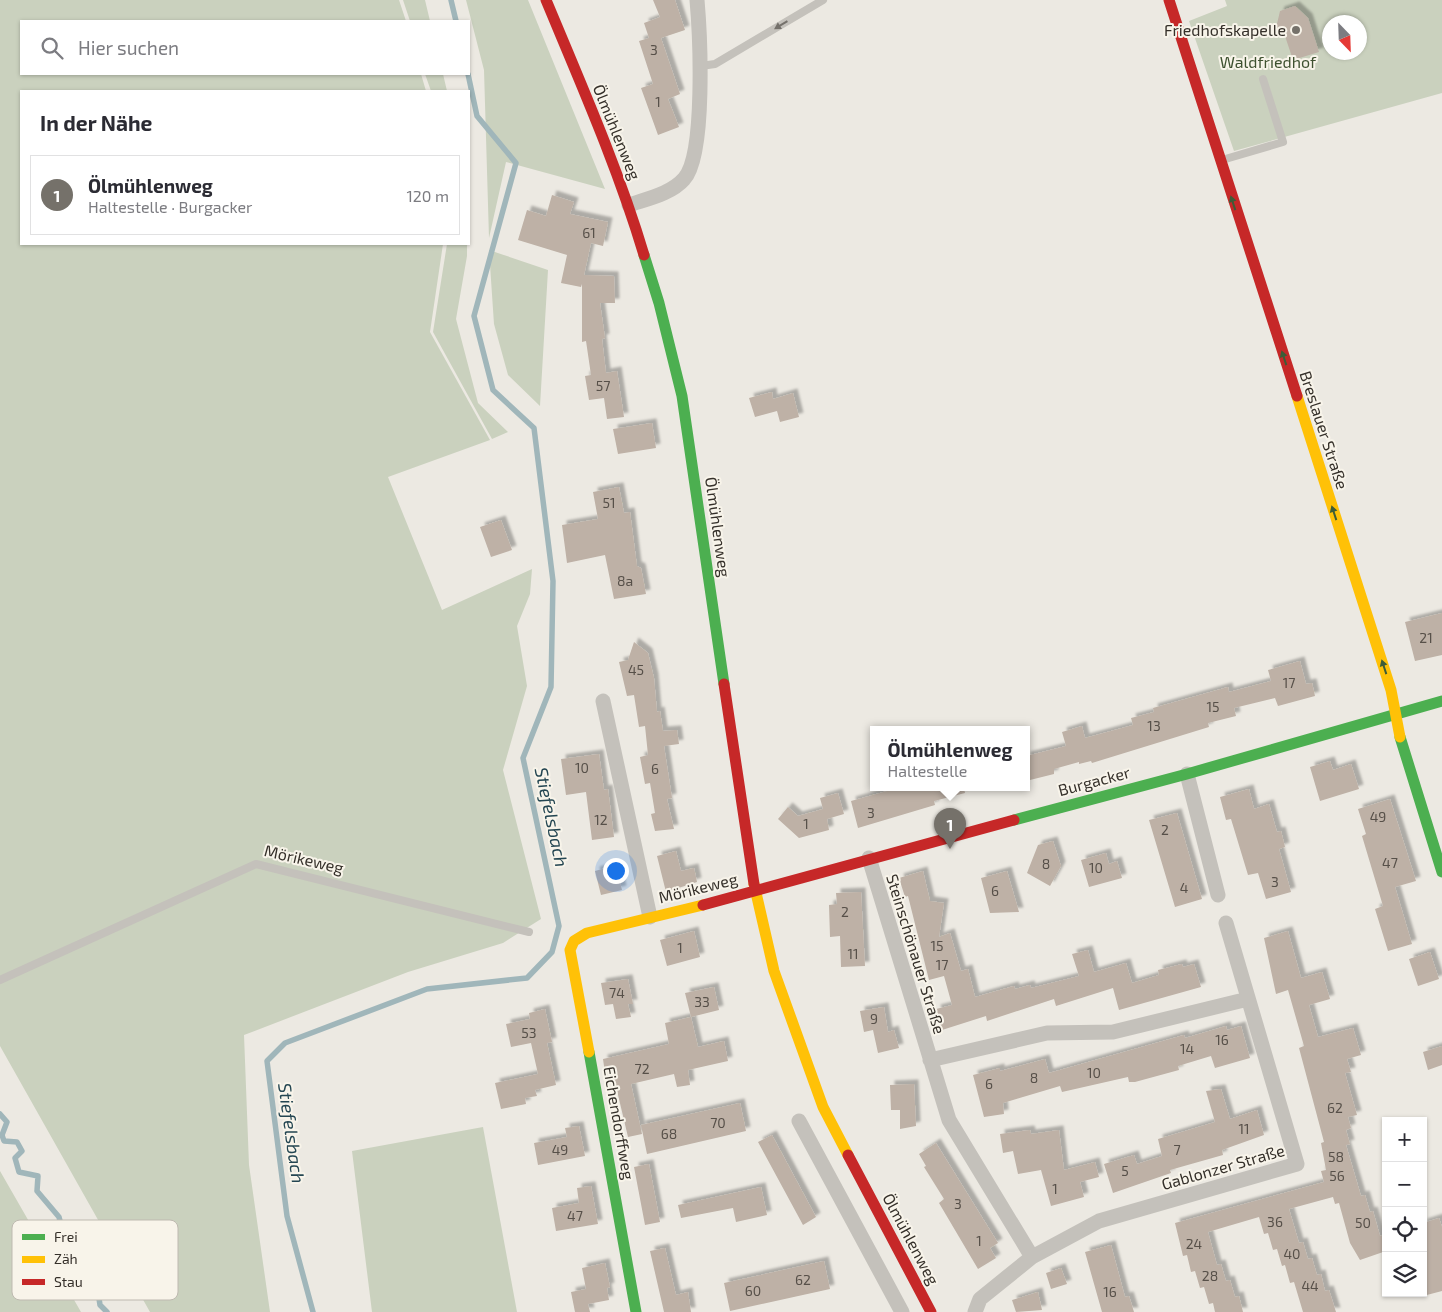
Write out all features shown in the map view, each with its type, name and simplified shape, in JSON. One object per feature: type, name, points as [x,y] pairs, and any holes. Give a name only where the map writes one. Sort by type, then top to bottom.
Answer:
[{"type":"street","name":"Ölmühlenweg","points":[[546,0],[629,205],[659,303],[682,396],[755,892],[774,971],[823,1107],[931,1312]]},
{"type":"street","points":[[629,205],[664,192],[686,176],[696,148],[701,66],[697,0]]},
{"type":"street","name":"Breslauer Straße","points":[[1169,0],[1391,690],[1401,742],[1442,872]]},
{"type":"street","name":"Mörikeweg","points":[[603,701],[650,917]]},
{"type":"street","name":"Burgacker","points":[[755,892],[869,858],[1187,774],[1442,701]]},
{"type":"street","points":[[1187,774],[1218,894]]},
{"type":"street","name":"Steinschönauer Straße","points":[[869,858],[949,1120],[1032,1257]]},
{"type":"street","name":"Mörikeweg","points":[[574,941],[587,933],[755,892]]},
{"type":"street","name":"Gablonzer Straße","points":[[976,1312],[980,1299],[1032,1257],[1099,1221],[1297,1164],[1226,923]]},
{"type":"street","name":"Eichendorffweg","points":[[574,941],[570,950],[636,1312]]},
{"type":"street","name":"Steinschönauer Straße","points":[[930,1060],[1047,1033],[1113,1032],[1248,999]]},
{"type":"street","points":[[799,1121],[902,1312]]},
{"type":"lane","points":[[701,66],[715,64],[822,0]]},
{"type":"lane","points":[[1220,161],[1283,142],[1264,79]]},
{"type":"lane","name":"Mörikeweg","points":[[0,980],[256,864],[529,932]]},
{"type":"green space","points":[[0,0],[399,0],[406,20],[20,20],[20,75],[421,75],[426,90],[20,90],[20,245],[443,245],[430,332],[490,440],[388,477],[442,610],[532,569],[530,594],[517,626],[527,686],[503,770],[541,919],[503,943],[408,972],[244,1035],[249,1165],[270,1312],[150,1312],[143,1300],[178,1300],[178,1220],[98,1220],[0,1046]]},
{"type":"green space","points":[[403,0],[425,0],[430,20],[410,20]]},
{"type":"green space","points":[[466,0],[528,0],[605,189],[506,162],[489,238],[484,70]]},
{"type":"green space","name":"Waldfriedhof","points":[[1225,0],[1442,0],[1442,93],[1234,151],[1189,21],[1227,6]]},
{"type":"green space","points":[[425,75],[443,75],[447,90],[431,90]]},
{"type":"green space","points":[[447,245],[467,245],[467,256],[456,319],[478,403],[508,432],[492,439],[433,332]]},
{"type":"green space","points":[[489,250],[548,270],[540,406],[508,375],[494,324]]},
{"type":"green space","points":[[483,1127],[517,1312],[372,1312],[352,1151]]},
{"type":"green space","points":[[0,1171],[28,1220],[12,1220],[12,1300],[74,1300],[81,1312],[0,1312]]},
{"type":"building","points":[[653,0],[675,0],[685,30],[661,38],[680,94],[668,99],[679,127],[658,135],[641,88],[653,84],[639,41],[649,38],[644,23],[660,17]]},
{"type":"building","name":"Friedhofskapelle","points":[[1295,6],[1308,18],[1319,52],[1293,60],[1285,36],[1276,28],[1280,11]]},
{"type":"building","points":[[552,195],[574,202],[570,214],[608,222],[603,246],[591,243],[584,275],[614,276],[615,303],[600,303],[605,338],[602,339],[606,373],[617,371],[624,417],[607,419],[604,398],[589,400],[585,376],[591,375],[586,341],[582,342],[582,284],[581,287],[561,283],[567,255],[518,240],[527,210],[546,216]]},
{"type":"building","points":[[772,392],[773,399],[793,393],[799,417],[780,422],[777,411],[755,417],[749,398]]},
{"type":"building","points":[[652,423],[656,448],[618,454],[613,429]]},
{"type":"building","points":[[619,487],[624,513],[630,512],[637,566],[641,568],[646,594],[614,599],[605,555],[567,563],[562,525],[598,519],[593,492]]},
{"type":"building","points":[[501,520],[512,550],[491,557],[480,527]]},
{"type":"building","points":[[1442,613],[1442,655],[1415,661],[1405,622]]},
{"type":"building","points":[[634,642],[648,653],[654,678],[657,712],[660,711],[663,731],[677,730],[679,744],[664,746],[672,798],[667,799],[674,829],[655,831],[651,814],[655,813],[650,783],[645,784],[640,757],[648,755],[645,726],[639,727],[634,695],[627,696],[619,662],[628,660]]},
{"type":"building","points":[[1300,661],[1306,684],[1312,683],[1315,696],[1278,706],[1275,698],[1234,708],[1236,716],[1208,723],[1209,727],[1092,763],[1091,761],[1079,764],[1079,762],[1054,769],[1054,774],[1030,780],[1030,755],[1066,746],[1062,732],[1082,726],[1085,738],[1133,725],[1131,718],[1154,712],[1153,708],[1228,687],[1229,692],[1271,681],[1268,670]]},
{"type":"building","points":[[599,754],[604,790],[608,789],[614,837],[592,840],[586,792],[566,795],[561,759]]},
{"type":"building","points":[[1330,761],[1333,770],[1351,764],[1359,789],[1320,801],[1310,767]]},
{"type":"building","points":[[1249,789],[1254,809],[1269,804],[1277,832],[1281,831],[1285,847],[1279,849],[1291,892],[1266,899],[1258,873],[1248,875],[1231,819],[1226,820],[1220,797]]},
{"type":"building","points":[[887,791],[965,791],[965,793],[934,801],[935,805],[858,828],[851,801]]},
{"type":"building","points":[[838,793],[844,814],[827,819],[829,830],[799,838],[778,819],[788,807],[798,816],[823,809],[820,798]]},
{"type":"building","points":[[1390,799],[1416,881],[1395,887],[1412,944],[1388,951],[1375,909],[1383,906],[1362,836],[1366,834],[1358,809]]},
{"type":"building","points":[[1177,813],[1202,899],[1175,907],[1149,820]]},
{"type":"building","points":[[1053,841],[1061,866],[1050,886],[1027,873],[1038,845]]},
{"type":"building","points":[[676,851],[681,871],[694,868],[697,882],[666,892],[657,856]]},
{"type":"building","points":[[1106,853],[1109,864],[1117,861],[1122,878],[1089,887],[1081,860]]},
{"type":"building","points":[[616,865],[622,890],[601,895],[595,871]]},
{"type":"building","points":[[923,871],[930,901],[944,903],[939,937],[950,933],[961,971],[968,969],[975,997],[1014,986],[1015,989],[1030,985],[1031,988],[1079,976],[1072,954],[1088,950],[1094,972],[1126,963],[1132,983],[1159,975],[1158,970],[1182,964],[1183,967],[1194,964],[1201,987],[1119,1010],[1113,988],[1056,1006],[1054,999],[987,1021],[986,1016],[942,1030],[936,1009],[952,1005],[944,976],[929,980],[908,896],[905,897],[899,878]]},
{"type":"building","points":[[1007,871],[1019,912],[990,913],[981,878]]},
{"type":"building","points":[[861,892],[865,966],[841,967],[840,936],[830,937],[829,905],[837,904],[836,893]]},
{"type":"building","points":[[694,931],[700,957],[667,966],[660,940]]},
{"type":"building","points":[[1288,931],[1301,978],[1322,972],[1330,999],[1309,1005],[1318,1037],[1353,1028],[1361,1055],[1347,1059],[1351,1072],[1345,1073],[1357,1115],[1348,1117],[1351,1128],[1346,1130],[1350,1144],[1346,1145],[1361,1196],[1365,1195],[1370,1212],[1373,1211],[1380,1236],[1382,1235],[1382,1252],[1360,1260],[1350,1243],[1339,1203],[1335,1204],[1333,1197],[1289,1209],[1299,1243],[1303,1242],[1308,1259],[1312,1258],[1317,1275],[1321,1274],[1325,1291],[1329,1290],[1336,1312],[1303,1312],[1294,1282],[1290,1283],[1285,1265],[1282,1266],[1277,1249],[1273,1250],[1268,1233],[1264,1234],[1259,1217],[1208,1232],[1217,1265],[1221,1264],[1226,1281],[1230,1280],[1235,1297],[1239,1296],[1243,1312],[1215,1312],[1213,1303],[1209,1304],[1204,1287],[1200,1288],[1195,1271],[1191,1272],[1187,1255],[1183,1256],[1175,1223],[1324,1182],[1321,1171],[1326,1170],[1321,1143],[1324,1142],[1299,1048],[1304,1046],[1288,990],[1276,994],[1264,938]]},
{"type":"building","points":[[1430,952],[1439,979],[1418,986],[1409,959]]},
{"type":"building","points":[[628,979],[633,1004],[628,1004],[631,1017],[616,1019],[613,1004],[605,1005],[601,983]]},
{"type":"building","points":[[714,987],[719,1010],[691,1017],[685,993]]},
{"type":"building","points":[[884,1007],[888,1032],[894,1030],[899,1048],[878,1053],[873,1030],[864,1032],[860,1011]]},
{"type":"building","points":[[545,1009],[552,1042],[547,1043],[556,1085],[535,1090],[537,1096],[525,1098],[526,1104],[501,1109],[495,1083],[538,1074],[531,1043],[511,1047],[506,1024],[530,1019],[529,1013]]},
{"type":"building","points":[[691,1017],[698,1047],[724,1041],[728,1061],[688,1070],[690,1085],[677,1087],[674,1074],[631,1084],[642,1134],[628,1137],[614,1078],[606,1080],[603,1059],[669,1044],[665,1023]]},
{"type":"building","points":[[1226,1026],[1227,1030],[1241,1026],[1250,1058],[1215,1068],[1211,1056],[1178,1066],[1179,1070],[1135,1082],[1129,1082],[1128,1077],[1062,1092],[1060,1086],[1003,1103],[1004,1114],[984,1117],[973,1075],[1000,1068],[1000,1071],[1045,1059],[1049,1073],[1184,1035],[1185,1038]]},
{"type":"building","points":[[1442,1046],[1442,1065],[1428,1070],[1423,1052]]},
{"type":"building","points":[[914,1084],[916,1126],[900,1129],[900,1110],[891,1110],[890,1085]]},
{"type":"building","points":[[1221,1089],[1230,1119],[1257,1110],[1264,1135],[1222,1150],[1223,1155],[1170,1170],[1171,1173],[1113,1193],[1104,1164],[1134,1155],[1137,1164],[1162,1156],[1158,1139],[1215,1122],[1206,1091]]},
{"type":"building","points":[[740,1103],[746,1131],[647,1154],[641,1125]]},
{"type":"building","points":[[579,1126],[585,1156],[538,1165],[534,1143],[567,1137],[565,1128]]},
{"type":"building","points":[[1030,1130],[1031,1134],[1059,1130],[1064,1170],[1095,1162],[1099,1177],[1080,1182],[1084,1197],[1051,1206],[1041,1170],[1018,1174],[1013,1151],[1003,1153],[1000,1134]]},
{"type":"building","points":[[772,1135],[816,1217],[803,1225],[758,1142]]},
{"type":"building","points":[[936,1143],[998,1243],[990,1248],[996,1258],[978,1269],[939,1203],[944,1199],[924,1167],[926,1166],[919,1154]]},
{"type":"building","points":[[649,1164],[660,1222],[645,1225],[634,1167]]},
{"type":"building","points":[[591,1186],[598,1224],[556,1231],[552,1208],[579,1203],[577,1188]]},
{"type":"building","points":[[761,1187],[767,1215],[736,1222],[733,1208],[681,1218],[678,1205]]},
{"type":"building","points":[[1439,1218],[1442,1227],[1442,1291],[1427,1295],[1427,1252],[1427,1222]]},
{"type":"building","points":[[1111,1245],[1125,1297],[1129,1296],[1134,1312],[1102,1312],[1085,1252]]},
{"type":"building","points":[[665,1248],[676,1295],[688,1292],[691,1312],[664,1312],[650,1251]]},
{"type":"building","points":[[824,1261],[830,1289],[730,1311],[724,1283]]},
{"type":"building","points":[[605,1263],[610,1287],[607,1288],[609,1300],[588,1304],[590,1312],[575,1312],[571,1292],[586,1289],[582,1268]]},
{"type":"building","points":[[1061,1268],[1067,1284],[1051,1289],[1046,1273]]},
{"type":"building","points":[[1038,1292],[1042,1310],[1016,1312],[1012,1300]]},
{"type":"waterway","name":"Stiefelsbach","points":[[451,0],[456,20]]},
{"type":"waterway","name":"Stiefelsbach","points":[[313,1312],[287,1216],[267,1061],[285,1043],[427,989],[527,978],[552,952],[559,926],[523,758],[551,687],[553,581],[534,428],[493,390],[474,316],[516,163],[477,116],[468,75]]},
{"type":"waterway","points":[[0,1114],[7,1122],[2,1135],[4,1141],[17,1142],[22,1151],[15,1158],[19,1172],[38,1176],[37,1191],[60,1220]]},
{"type":"waterway","points":[[99,1300],[100,1305],[107,1312]]},
{"type":"traffic: fast","points":[[644,255],[659,303],[682,396],[724,684]]},
{"type":"traffic: fast","points":[[1014,820],[1187,774],[1442,701]]},
{"type":"traffic: fast","points":[[1400,737],[1442,872]]},
{"type":"traffic: fast","points":[[589,1052],[636,1312]]},
{"type":"traffic: slow","points":[[1297,396],[1391,690],[1400,737]]},
{"type":"traffic: slow","points":[[754,884],[774,971],[823,1107],[848,1155]]},
{"type":"traffic: slow","points":[[589,1052],[570,950],[574,941],[587,933],[703,905]]},
{"type":"traffic: jam","points":[[546,0],[611,158],[644,255]]},
{"type":"traffic: jam","points":[[1169,0],[1297,396]]},
{"type":"traffic: jam","points":[[724,684],[754,884]]},
{"type":"traffic: jam","points":[[703,905],[1014,820]]},
{"type":"traffic: jam","points":[[848,1155],[931,1312]]},
{"type":"place","name":"Friedhofskapelle","points":[[1296,30]]},
{"type":"place","name":"Ölmühlenweg","points":[[950,849]]}]
